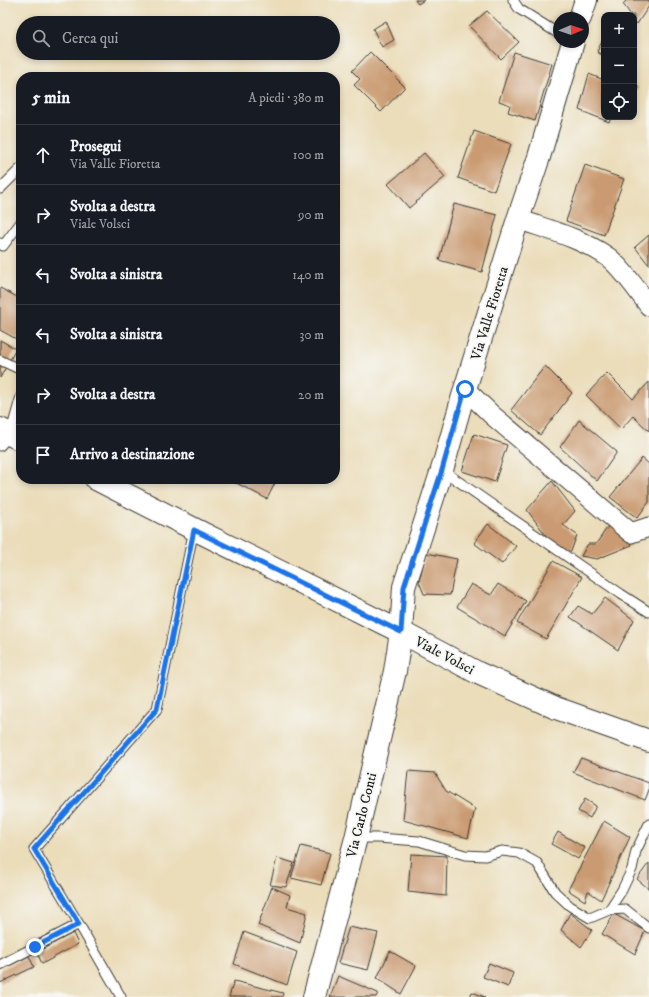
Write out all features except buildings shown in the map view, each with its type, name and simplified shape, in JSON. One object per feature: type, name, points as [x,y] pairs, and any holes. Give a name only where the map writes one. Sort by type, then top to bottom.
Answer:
[{"type":"street","points":[[582,12],[586,0]]},
{"type":"street","name":"Via Valle Fioretta","points":[[401,632],[404,587],[442,470],[465,389],[539,157],[567,48]]},
{"type":"street","points":[[518,220],[581,241],[608,258],[633,284],[649,306]]},
{"type":"street","points":[[465,389],[492,415],[632,533],[649,527]]},
{"type":"street","name":"Viale Volsci","points":[[106,484],[194,530],[401,632],[478,673],[556,708],[649,741]]},
{"type":"street","name":"Via Carlo Conti","points":[[314,997],[356,838],[395,671],[401,632]]},
{"type":"lane","points":[[513,0],[519,9],[553,30]]},
{"type":"lane","points":[[0,190],[16,173]]},
{"type":"lane","points":[[0,242],[3,246],[16,229]]},
{"type":"lane","points":[[0,360],[16,368]]},
{"type":"lane","points":[[8,438],[16,412]]},
{"type":"lane","points":[[442,470],[620,594],[649,612]]},
{"type":"lane","points":[[121,997],[34,849],[157,709],[194,530]]},
{"type":"lane","points":[[609,910],[622,890],[632,869],[636,851],[649,824]]},
{"type":"lane","points":[[356,838],[378,838],[419,842],[465,855],[485,856],[502,851],[519,853],[537,863],[555,892],[570,906],[590,918],[609,910],[625,909],[649,928]]},
{"type":"lane","points":[[0,965],[79,924]]},
{"type":"route","points":[[35,947],[79,924],[34,849],[157,709],[194,530],[401,632],[404,587],[442,470],[465,389]]}]
